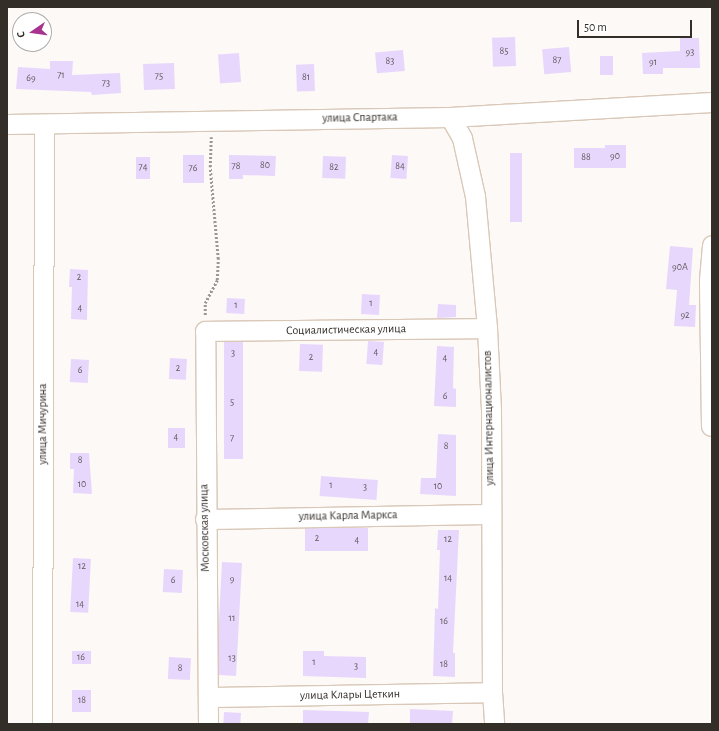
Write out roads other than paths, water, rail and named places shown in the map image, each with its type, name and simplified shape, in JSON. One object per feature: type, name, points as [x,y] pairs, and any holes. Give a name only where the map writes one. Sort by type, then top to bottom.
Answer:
[{"type":"street","name":"улица Спартака","points":[[7,124],[44,125],[450,117],[712,102]]},
{"type":"street","name":"улица Интернационалистов","points":[[450,117],[462,138],[475,196],[487,328],[491,410],[490,514],[492,692],[494,724]]},
{"type":"street","name":"улица Мичурина","points":[[42,724],[44,125]]},
{"type":"street","points":[[711,426],[709,280],[712,245]]},
{"type":"street","name":"Социалистическая улица","points":[[205,331],[487,328]]},
{"type":"street","name":"Московская улица","points":[[205,331],[205,519],[208,724]]},
{"type":"street","name":"улица Карла Маркса","points":[[205,519],[490,514]]},
{"type":"street","name":"улица Клары Цеткин","points":[[208,697],[492,692]]}]
